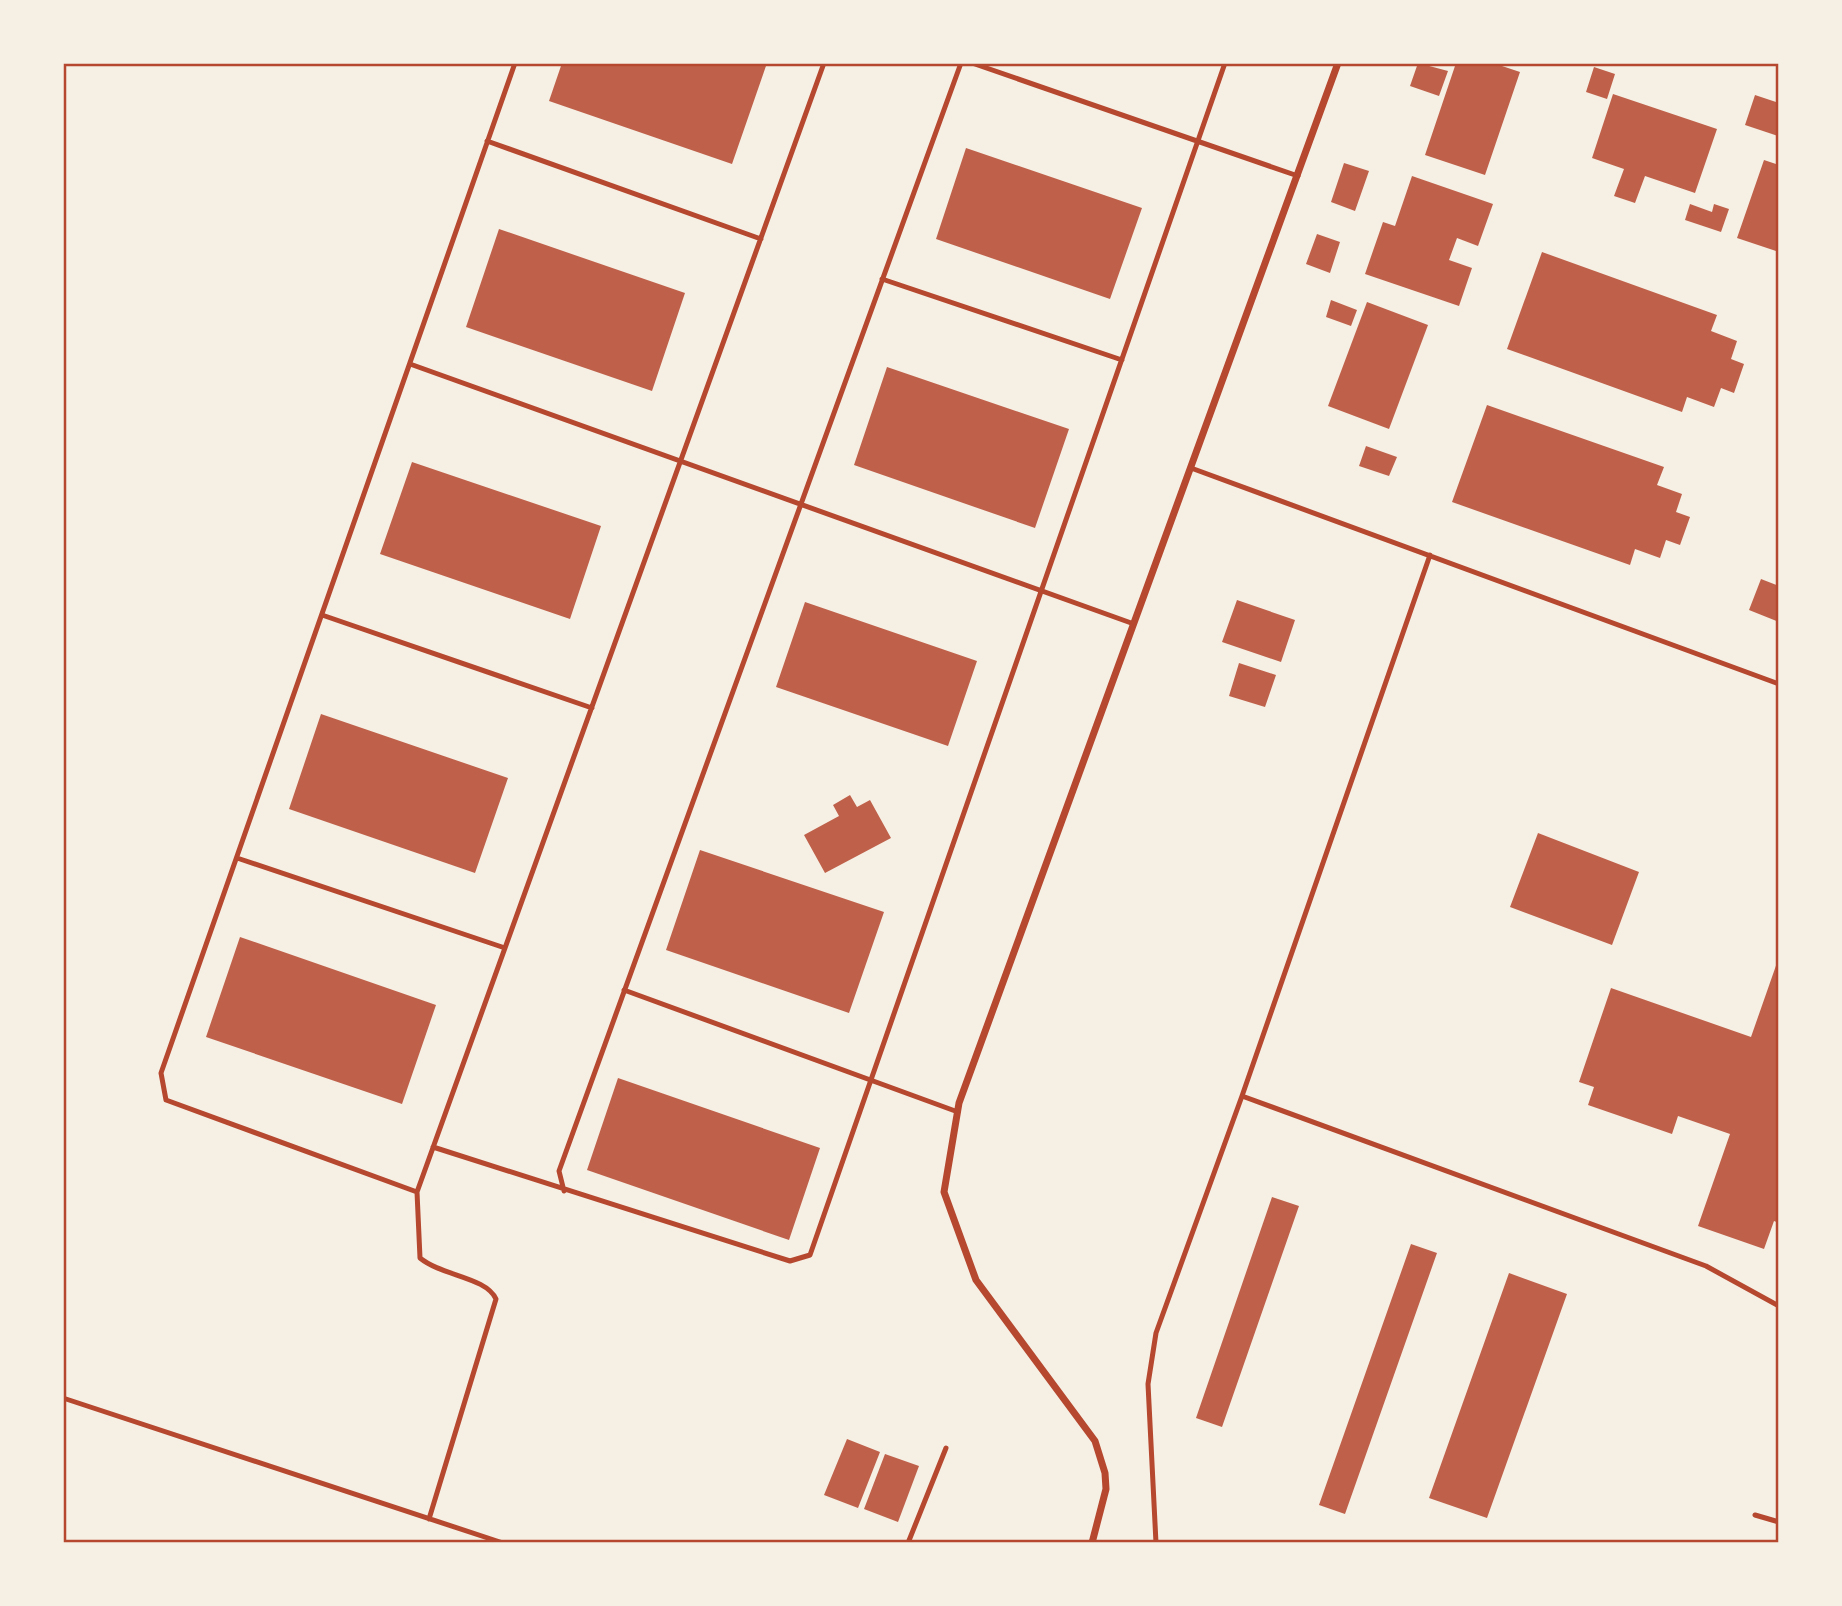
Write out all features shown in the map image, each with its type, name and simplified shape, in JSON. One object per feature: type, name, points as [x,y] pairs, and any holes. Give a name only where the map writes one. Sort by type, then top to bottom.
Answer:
[{"type":"street","points":[[1092,1543],[1106,1489],[1105,1473],[1095,1441],[976,1280],[944,1192],[958,1112],[1338,63]]},
{"type":"lane","points":[[417,1192],[166,1100],[161,1073],[515,63]]},
{"type":"lane","points":[[429,1519],[496,1298],[484,1284],[433,1269],[420,1258],[417,1192],[824,63]]},
{"type":"lane","points":[[564,1191],[559,1171],[961,63]]},
{"type":"lane","points":[[972,63],[1298,176]]},
{"type":"lane","points":[[433,1147],[790,1261],[810,1255],[1225,63]]},
{"type":"lane","points":[[488,141],[761,239]]},
{"type":"lane","points":[[882,279],[1122,360]]},
{"type":"lane","points":[[410,364],[1134,624]]},
{"type":"lane","points":[[1191,468],[1779,684]]},
{"type":"lane","points":[[1156,1543],[1148,1384],[1156,1333],[1242,1096],[1430,555]]},
{"type":"lane","points":[[322,615],[592,708]]},
{"type":"lane","points":[[237,858],[505,948]]},
{"type":"lane","points":[[624,990],[958,1112]]},
{"type":"lane","points":[[1242,1096],[1706,1266],[1779,1306]]},
{"type":"lane","points":[[63,1398],[503,1543]]},
{"type":"lane","points":[[908,1543],[946,1448]]},
{"type":"lane","points":[[1755,1516],[1779,1522]]},
{"type":"building","points":[[562,63],[767,63],[732,164],[549,101]]},
{"type":"building","points":[[1418,63],[1448,71],[1439,96],[1410,86]]},
{"type":"building","points":[[1456,63],[1493,63],[1520,72],[1485,175],[1425,155]]},
{"type":"building","points":[[1594,67],[1615,74],[1607,99],[1586,92]]},
{"type":"building","points":[[1613,94],[1717,129],[1695,193],[1645,176],[1635,203],[1614,196],[1624,169],[1592,158]]},
{"type":"building","points":[[1755,95],[1779,103],[1778,136],[1745,125]]},
{"type":"building","points":[[966,148],[1142,208],[1110,299],[936,239]]},
{"type":"building","points":[[1764,160],[1779,165],[1779,252],[1737,238]]},
{"type":"building","points":[[1344,163],[1369,171],[1355,211],[1331,202]]},
{"type":"building","points":[[1412,176],[1493,204],[1478,246],[1457,238],[1449,260],[1472,268],[1459,306],[1365,274],[1383,222],[1395,226]]},
{"type":"building","points":[[1690,204],[1712,212],[1714,204],[1729,209],[1721,232],[1685,220]]},
{"type":"building","points":[[499,229],[685,293],[652,391],[466,327]]},
{"type":"building","points":[[1317,234],[1340,242],[1330,273],[1306,264]]},
{"type":"building","points":[[1542,252],[1717,315],[1711,331],[1737,341],[1731,359],[1744,364],[1734,393],[1721,388],[1714,407],[1687,397],[1682,412],[1507,349]]},
{"type":"building","points":[[1331,300],[1357,310],[1351,326],[1326,317]]},
{"type":"building","points":[[1367,302],[1428,325],[1389,429],[1328,406]]},
{"type":"building","points":[[887,367],[1069,429],[1035,528],[854,465]]},
{"type":"building","points":[[1487,405],[1664,467],[1657,485],[1682,494],[1676,512],[1690,517],[1680,545],[1666,540],[1660,558],[1635,549],[1630,565],[1452,502]]},
{"type":"building","points":[[1366,446],[1397,457],[1389,476],[1359,466]]},
{"type":"building","points":[[412,462],[601,526],[570,619],[380,554]]},
{"type":"building","points":[[1761,579],[1779,586],[1779,622],[1749,610]]},
{"type":"building","points":[[1237,600],[1295,620],[1281,662],[1222,642]]},
{"type":"building","points":[[805,602],[977,661],[948,746],[776,687]]},
{"type":"building","points":[[1239,663],[1276,675],[1265,707],[1229,696]]},
{"type":"building","points":[[321,714],[508,778],[475,873],[289,809]]},
{"type":"building","points":[[850,795],[857,807],[870,800],[891,838],[825,873],[804,835],[839,816],[833,805]]},
{"type":"building","points":[[1538,833],[1639,872],[1612,945],[1510,907]]},
{"type":"building","points":[[700,850],[884,912],[849,1013],[666,950]]},
{"type":"building","points":[[240,937],[436,1005],[402,1104],[206,1037]]},
{"type":"building","points":[[1779,957],[1779,1223],[1774,1221],[1764,1249],[1698,1226],[1730,1134],[1678,1116],[1672,1134],[1588,1105],[1594,1087],[1579,1082],[1611,988],[1751,1037]]},
{"type":"building","points":[[618,1078],[820,1148],[789,1240],[587,1170]]},
{"type":"building","points":[[1272,1197],[1299,1206],[1222,1427],[1196,1418]]},
{"type":"building","points":[[1411,1244],[1437,1253],[1345,1514],[1319,1505]]},
{"type":"building","points":[[1509,1273],[1567,1294],[1487,1518],[1429,1498]]},
{"type":"building","points":[[847,1439],[880,1452],[858,1508],[824,1495]]},
{"type":"building","points":[[885,1454],[919,1466],[898,1522],[864,1509]]}]
